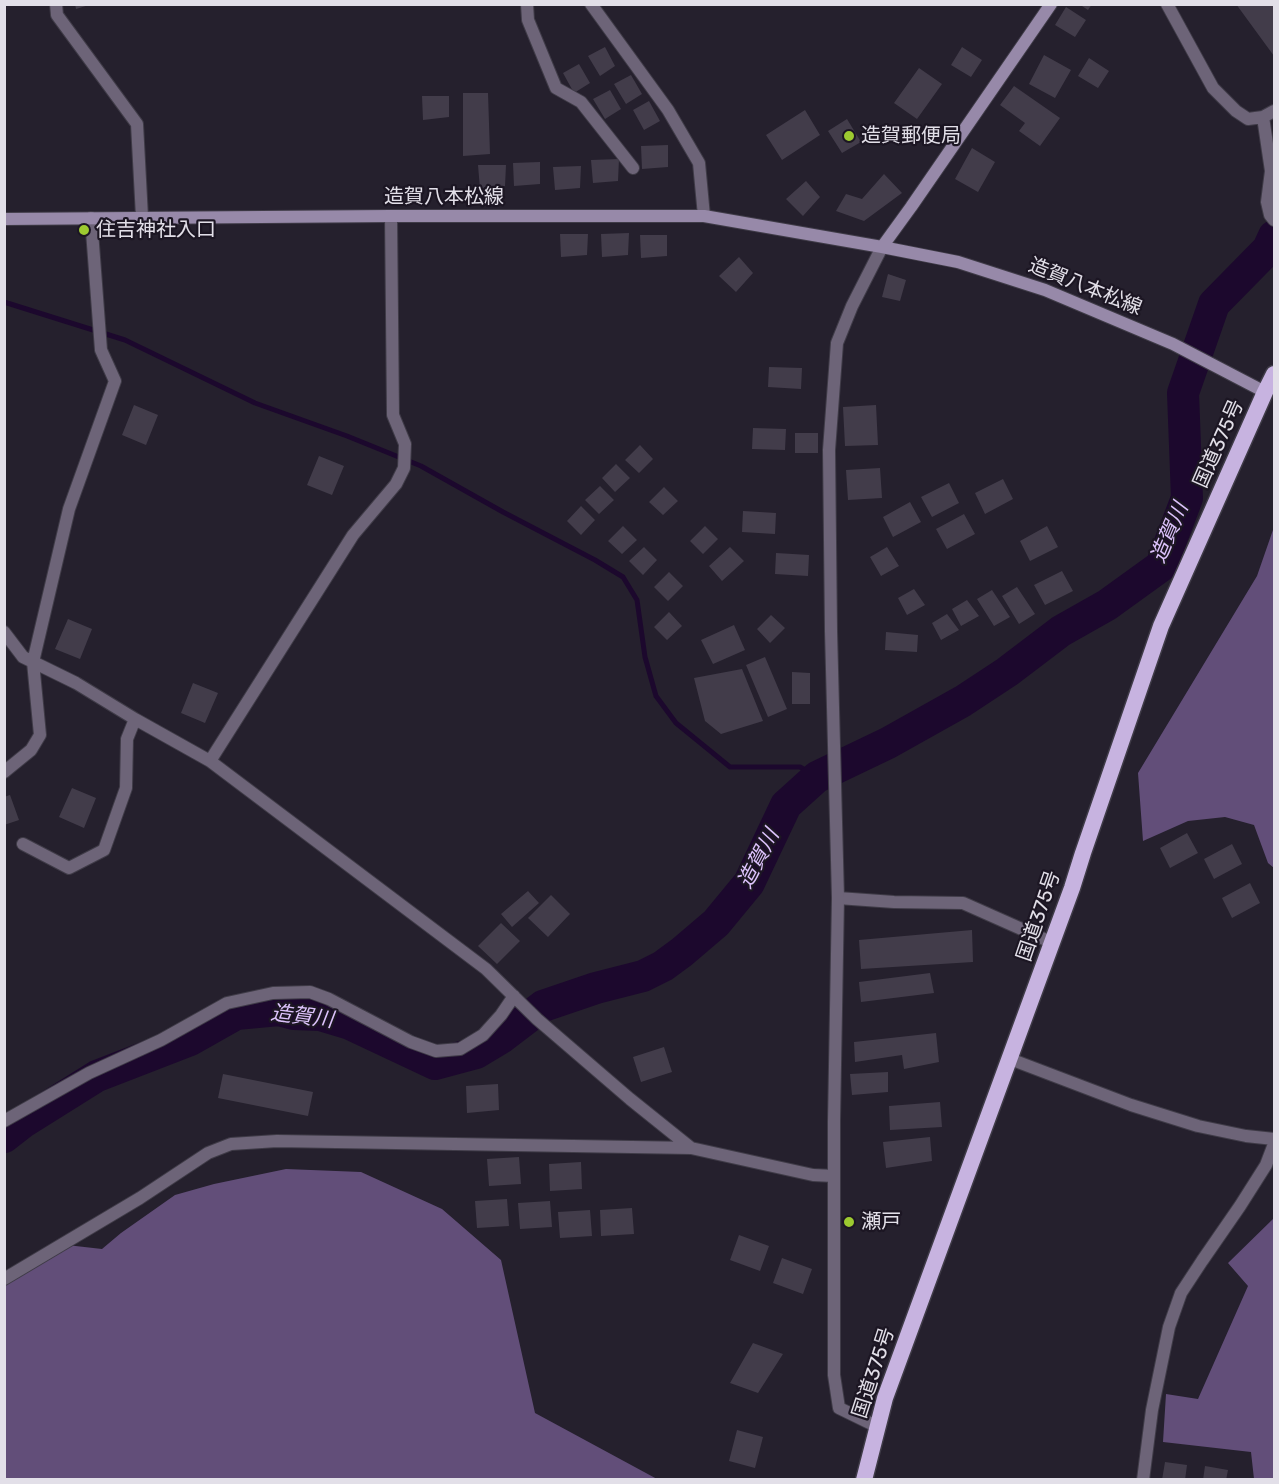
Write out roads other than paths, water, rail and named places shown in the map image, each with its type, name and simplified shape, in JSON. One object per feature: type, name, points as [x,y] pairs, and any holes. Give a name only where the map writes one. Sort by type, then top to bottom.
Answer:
[{"type":"highway","name":"国道375号","points":[[864,1479],[889,1387],[1053,942],[1161,627],[1275,374]]},
{"type":"main road","points":[[882,247],[1051,4]]},
{"type":"main road","name":"造賀八本松線","points":[[4,219],[704,216],[958,262],[1045,290],[1173,344],[1265,392]]},
{"type":"street","points":[[56,4],[57,15],[137,124],[142,217]]},
{"type":"street","points":[[527,4],[528,20],[556,88],[581,102],[633,168]]},
{"type":"street","points":[[591,4],[668,110],[699,163],[704,216]]},
{"type":"street","points":[[1167,4],[1213,88],[1236,111],[1248,119],[1263,117],[1275,111]]},
{"type":"street","points":[[1263,117],[1271,171],[1267,202],[1272,217]]},
{"type":"street","points":[[210,761],[353,535],[396,484],[404,468],[405,444],[393,415],[391,216]]},
{"type":"street","points":[[4,772],[31,750],[40,735],[33,662],[69,509],[115,381],[101,350],[91,219]]},
{"type":"street","points":[[878,1427],[838,1408],[834,1375],[837,898],[829,450],[837,343],[852,306],[882,247]]},
{"type":"street","points":[[4,632],[23,657],[76,683],[210,761],[486,969],[537,1019],[691,1148]]},
{"type":"street","points":[[23,844],[69,867],[104,850],[126,788],[127,739],[135,719]]},
{"type":"street","points":[[837,898],[963,903],[1053,942]]},
{"type":"street","points":[[4,1121],[89,1073],[161,1040],[227,1002],[273,993],[310,992],[329,999],[411,1042],[436,1051],[460,1049],[483,1035],[514,996]]},
{"type":"street","points":[[1010,1059],[1131,1105],[1198,1126],[1246,1136],[1275,1138]]},
{"type":"street","points":[[4,1279],[140,1198],[208,1153],[231,1144],[277,1141],[691,1148],[813,1175],[834,1176]]},
{"type":"street","points":[[1143,1479],[1152,1410],[1169,1327],[1181,1293],[1266,1165],[1275,1144]]},
{"type":"waterway","name":"造賀川","points":[[4,1137],[22,1123],[97,1076],[190,1040],[236,1014],[279,1010],[294,1014],[320,1015],[350,1024],[435,1064],[476,1053],[501,1038],[543,1006],[596,988],[643,976],[663,966],[716,923],[749,883],[786,805],[817,777],[888,743],[963,701],[1007,672],[1061,631],[1107,605],[1161,566],[1187,498],[1183,393],[1214,304],[1268,249],[1274,236]]},
{"type":"waterway","points":[[4,302],[125,340],[255,403],[421,466],[595,560],[623,577],[637,600],[645,657],[656,696],[676,723],[730,767],[800,767],[817,777]]},
{"type":"place","name":"造賀郵便局","points":[[849,136]]},
{"type":"place","name":"住吉神社入口","points":[[84,230]]},
{"type":"place","name":"瀬戸","points":[[849,1222]]}]
